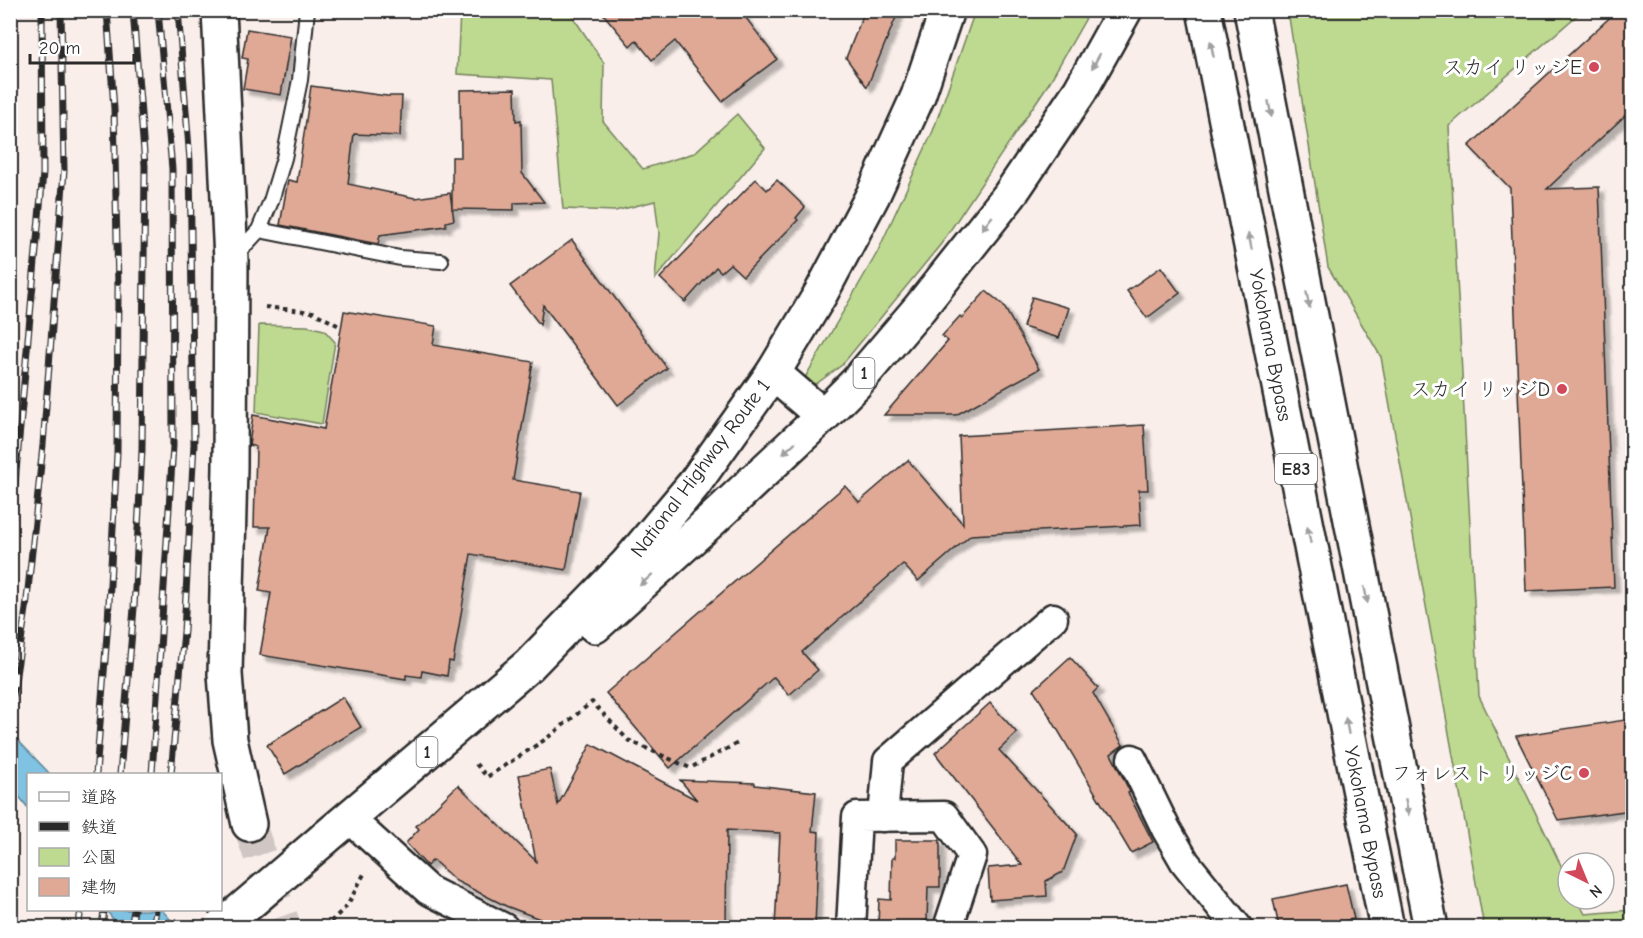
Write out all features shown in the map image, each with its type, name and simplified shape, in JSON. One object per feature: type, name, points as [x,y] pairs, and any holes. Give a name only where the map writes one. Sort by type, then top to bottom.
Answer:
[{"type":"main road","points":[[219,10],[231,260],[230,467],[225,674],[230,740],[249,824]]},
{"type":"main road","name":"National Highway Route 1","points":[[220,927],[529,665],[627,564],[694,484],[773,373],[821,293],[873,195],[918,96],[947,10]]},
{"type":"main road","name":"1","points":[[529,665],[561,657],[713,519],[856,383],[1009,196],[1080,91],[1125,10]]},
{"type":"main road","name":"Yokohama Bypass","points":[[1204,10],[1387,927]]},
{"type":"main road","name":"E83","points":[[1251,10],[1431,927]]},
{"type":"main road","points":[[773,373],[823,416]]},
{"type":"street","points":[[883,817],[888,761],[1053,618]]},
{"type":"street","points":[[1132,759],[1185,862],[1238,927]]},
{"type":"street","points":[[851,927],[857,818],[944,816],[972,855],[948,927]]},
{"type":"street","points":[[349,818],[428,890],[504,927]]},
{"type":"lane","points":[[231,260],[259,230],[271,201],[284,158],[300,80],[307,10]]},
{"type":"lane","points":[[259,230],[399,258],[441,261]]},
{"type":"path","points":[[263,307],[313,312],[341,327]]},
{"type":"path","points":[[476,764],[487,777],[546,739],[592,702],[628,740],[690,768],[738,743]]},
{"type":"path","points":[[324,927],[347,906],[379,846]]},
{"type":"green space","points":[[460,11],[569,11],[604,63],[603,121],[643,169],[694,153],[737,114],[765,148],[655,279],[659,233],[655,201],[615,211],[563,209],[551,80],[457,74]]},
{"type":"green space","points":[[975,11],[1090,11],[1049,83],[941,244],[842,365],[816,384],[807,381],[806,376],[877,253],[933,131]]},
{"type":"green space","points":[[1288,11],[1582,11],[1449,126],[1479,696],[1556,855],[1556,911],[1583,911],[1585,914],[1632,910],[1632,927],[1484,927],[1381,357],[1328,267]]},
{"type":"green space","points":[[259,325],[307,326],[324,330],[335,342],[322,424],[256,412]]},
{"type":"water","points":[[10,732],[49,773],[27,773],[27,807],[11,786]]},
{"type":"water","points":[[107,911],[163,911],[177,927],[119,927]]},
{"type":"building","points":[[600,10],[740,10],[777,59],[722,101],[675,41],[652,60],[636,40],[630,46]]},
{"type":"building","points":[[865,10],[899,10],[867,87],[846,58]]},
{"type":"building","name":"スカイ リッジD","points":[[1618,10],[1632,24],[1632,109],[1547,189],[1599,187],[1614,587],[1526,591],[1510,188],[1469,146]]},
{"type":"building","points":[[247,29],[291,36],[281,95],[243,89],[248,59],[242,58]]},
{"type":"building","points":[[311,86],[402,96],[400,136],[354,134],[348,184],[415,198],[450,193],[454,220],[446,222],[446,226],[380,235],[378,244],[280,225],[288,180],[297,182]]},
{"type":"building","points":[[515,89],[516,121],[521,120],[522,173],[544,202],[514,203],[514,210],[452,209],[452,157],[461,157],[460,90]]},
{"type":"building","points":[[756,179],[767,190],[777,180],[805,207],[796,218],[798,220],[743,276],[730,264],[721,272],[716,267],[685,302],[660,278]]},
{"type":"building","points":[[572,240],[667,368],[618,405],[543,305],[540,325],[510,286]]},
{"type":"building","points":[[1161,267],[1180,293],[1147,318],[1127,291]]},
{"type":"building","points":[[986,291],[1003,305],[1039,369],[956,415],[884,415],[948,341],[942,336]]},
{"type":"building","points":[[1032,297],[1069,308],[1059,338],[1023,327]]},
{"type":"building","points":[[344,311],[436,326],[433,345],[533,362],[513,480],[580,491],[566,570],[471,554],[453,662],[449,661],[447,676],[422,671],[421,677],[406,675],[406,679],[260,655],[271,593],[259,591],[270,527],[254,527],[256,447],[249,445],[253,415],[324,429]]},
{"type":"building","points":[[1144,425],[1148,490],[1139,490],[1141,525],[971,535],[918,581],[903,564],[802,652],[818,670],[789,695],[774,677],[670,768],[606,693],[845,486],[859,502],[908,460],[963,524],[959,436]]},
{"type":"building","points":[[1070,657],[1098,688],[1093,693],[1123,745],[1111,754],[1153,842],[1131,853],[1034,690]]},
{"type":"building","points":[[343,697],[361,727],[285,774],[267,745]]},
{"type":"building","points":[[990,703],[1017,733],[999,750],[1077,834],[1063,872],[1046,881],[1047,896],[990,900],[988,868],[1022,865],[935,753]]},
{"type":"building","name":"フォレスト リッジC","points":[[1632,719],[1632,810],[1558,820],[1516,736]]},
{"type":"building","points":[[591,744],[697,800],[680,780],[755,783],[755,785],[816,792],[812,831],[819,832],[815,927],[775,927],[780,833],[727,830],[726,927],[561,927],[506,906],[456,881],[433,860],[427,866],[406,843],[419,829],[416,826],[458,785],[536,861],[519,775],[550,769],[558,805]]},
{"type":"building","points":[[895,840],[940,840],[940,887],[928,887],[927,921],[923,921],[923,927],[878,927],[879,899],[891,900]]},
{"type":"building","points":[[1346,884],[1354,919],[1313,927],[1279,927],[1273,899]]},
{"type":"tunnel","points":[[249,824],[285,928]]},
{"type":"railway","points":[[10,538],[43,173],[42,10]]},
{"type":"railway","points":[[10,714],[26,609],[43,445],[64,171],[61,10]]},
{"type":"railway","points":[[96,773],[108,622],[117,453],[118,287],[114,109],[107,10]]},
{"type":"railway","points":[[120,773],[134,608],[142,450],[145,166],[133,10]]},
{"type":"railway","points":[[152,773],[173,446],[172,169],[158,10]]},
{"type":"railway","points":[[171,773],[184,631],[194,444],[190,161],[178,10]]},
{"type":"railway","points":[[78,928],[81,911]]},
{"type":"railway","points":[[102,928],[104,911]]},
{"type":"railway","points":[[131,928],[134,911]]},
{"type":"railway","points":[[153,928],[156,911]]},
{"type":"place","name":"スカイ リッジE","points":[[1594,67]]},
{"type":"place","name":"スカイ リッジD","points":[[1562,389]]},
{"type":"place","name":"フォレスト リッジC","points":[[1584,773]]}]
